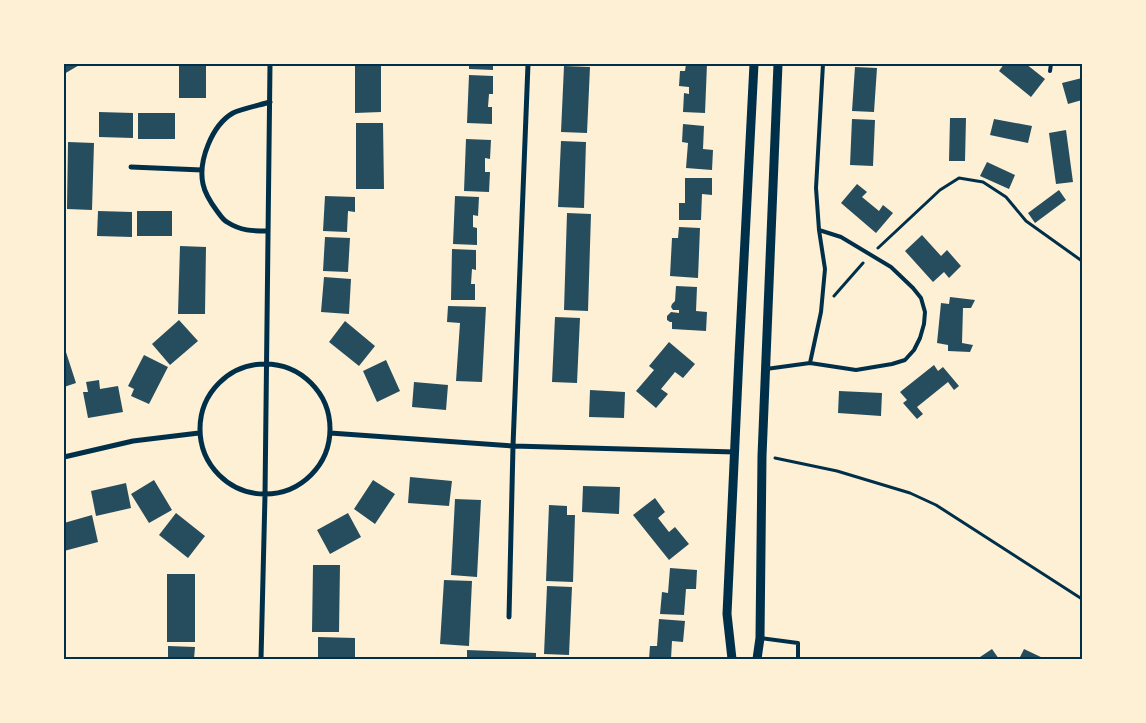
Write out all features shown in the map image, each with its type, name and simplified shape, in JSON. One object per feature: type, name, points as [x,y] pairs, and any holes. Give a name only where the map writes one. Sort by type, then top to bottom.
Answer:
[{"type":"street","points":[[262,659],[270,64]]},
{"type":"street","points":[[509,617],[513,446],[528,64]]},
{"type":"street","points":[[732,659],[727,614],[754,64]]},
{"type":"street","points":[[757,659],[760,638],[762,456],[778,64]]},
{"type":"street","points":[[268,232],[245,230],[226,222],[210,202],[203,184],[202,170],[204,155],[212,137],[222,123],[234,113],[270,102]]},
{"type":"street","points":[[131,167],[202,170]]},
{"type":"street","points":[[266,364],[286,368],[305,378],[319,393],[328,412],[330,433],[326,452],[316,469],[302,483],[284,492],[265,495],[246,492],[228,483],[214,470],[204,453],[200,433],[200,418],[205,403],[218,384],[236,371],[266,364]]},
{"type":"street","points":[[64,457],[134,440],[200,433]]},
{"type":"street","points":[[330,433],[513,446],[735,452]]},
{"type":"lane","points":[[810,362],[820,312],[825,269],[819,230],[816,188],[823,64]]},
{"type":"lane","points":[[1050,71],[1051,64]]},
{"type":"lane","points":[[766,369],[810,362],[856,370],[892,364],[905,360],[914,350],[920,338],[925,312],[921,298],[891,267],[841,237],[819,230]]},
{"type":"lane","points":[[760,638],[798,643],[798,659]]},
{"type":"path","points":[[820,312],[871,254],[940,190],[959,178],[983,182],[1006,197],[1026,221],[1082,261]]},
{"type":"path","points":[[762,456],[836,471],[910,493],[936,505],[1082,599]]},
{"type":"building","points":[[64,64],[81,64],[64,74]]},
{"type":"building","points":[[179,64],[206,64],[206,98],[179,98]]},
{"type":"building","points":[[355,64],[381,64],[381,112],[355,113]]},
{"type":"building","points":[[469,64],[493,64],[493,70],[469,69]]},
{"type":"building","points":[[686,64],[707,64],[705,113],[683,112],[684,93],[689,94],[689,87],[679,86],[680,71],[685,71]]},
{"type":"building","points":[[1004,64],[1026,64],[1045,79],[1031,97],[999,71]]},
{"type":"building","points":[[564,66],[590,67],[587,133],[561,132]]},
{"type":"building","points":[[855,67],[877,68],[874,112],[852,111]]},
{"type":"building","points":[[469,75],[493,76],[493,94],[489,94],[488,107],[492,107],[492,124],[467,123]]},
{"type":"building","points":[[1082,78],[1082,100],[1068,104],[1062,83]]},
{"type":"building","points":[[99,112],[133,113],[133,138],[99,137]]},
{"type":"building","points":[[138,113],[175,113],[175,139],[138,139]]},
{"type":"building","points":[[950,118],[966,118],[965,161],[949,161]]},
{"type":"building","points":[[852,119],[875,120],[873,166],[850,165]]},
{"type":"building","points":[[994,119],[1032,126],[1028,143],[990,135]]},
{"type":"building","points":[[356,123],[383,123],[384,189],[356,189]]},
{"type":"building","points":[[683,124],[704,126],[703,149],[713,150],[712,170],[686,168],[688,143],[682,142]]},
{"type":"building","points":[[1066,130],[1073,182],[1056,184],[1049,133]]},
{"type":"building","points":[[466,139],[491,140],[490,159],[485,158],[485,172],[490,172],[489,192],[464,191]]},
{"type":"building","points":[[561,141],[586,142],[584,208],[558,207]]},
{"type":"building","points":[[68,142],[94,143],[92,210],[67,209]]},
{"type":"building","points":[[987,162],[1015,175],[1009,189],[980,176]]},
{"type":"building","points":[[685,178],[712,178],[712,195],[702,194],[701,220],[679,220],[679,203],[685,203]]},
{"type":"building","points":[[857,184],[867,192],[862,197],[879,211],[883,205],[893,213],[876,233],[841,203]]},
{"type":"building","points":[[1059,190],[1066,200],[1035,223],[1028,213]]},
{"type":"building","points":[[325,196],[355,197],[355,212],[348,211],[347,232],[323,231]]},
{"type":"building","points":[[455,196],[479,197],[478,216],[473,215],[473,227],[477,228],[477,245],[453,244]]},
{"type":"building","points":[[98,211],[132,212],[132,237],[97,236]]},
{"type":"building","points":[[137,211],[172,211],[172,236],[137,236]]},
{"type":"building","points":[[567,213],[591,214],[588,311],[564,310]]},
{"type":"building","points":[[679,227],[700,228],[698,278],[670,276],[672,238],[678,238]]},
{"type":"building","points":[[922,235],[941,256],[947,250],[961,266],[949,278],[944,272],[933,282],[905,251]]},
{"type":"building","points":[[325,237],[350,238],[348,272],[323,271]]},
{"type":"building","points":[[180,246],[206,247],[205,314],[178,314]]},
{"type":"building","points":[[452,249],[476,250],[476,270],[472,269],[471,284],[475,284],[475,300],[451,300]]},
{"type":"building","points":[[324,277],[351,279],[349,314],[321,312]]},
{"type":"building","points":[[676,286],[697,287],[696,311],[707,312],[706,331],[672,329],[672,322],[667,320],[667,316],[671,312],[679,313],[679,310],[673,310],[671,307],[675,301]]},
{"type":"building","points":[[950,297],[975,300],[971,308],[963,308],[962,343],[973,345],[970,352],[948,351],[948,345],[937,343],[941,303],[949,304]]},
{"type":"building","points":[[448,306],[486,307],[482,382],[456,381],[460,323],[447,322]]},
{"type":"building","points":[[555,317],[580,318],[577,383],[552,382]]},
{"type":"building","points":[[179,320],[198,341],[170,365],[152,344]]},
{"type":"building","points":[[345,321],[375,346],[359,366],[329,342]]},
{"type":"building","points":[[669,342],[695,364],[683,378],[675,372],[661,389],[668,394],[656,408],[636,391],[654,370],[649,366]]},
{"type":"building","points":[[64,350],[76,383],[64,387]]},
{"type":"building","points":[[144,355],[168,367],[149,404],[131,396],[134,389],[128,386]]},
{"type":"building","points":[[386,360],[400,391],[377,402],[363,371]]},
{"type":"building","points":[[934,365],[938,371],[943,367],[959,386],[954,390],[948,382],[917,407],[923,414],[917,419],[903,403],[907,400],[900,392]]},
{"type":"building","points":[[99,380],[100,389],[118,386],[123,412],[88,418],[83,392],[88,392],[86,382]]},
{"type":"building","points":[[414,382],[448,385],[446,410],[412,407]]},
{"type":"building","points":[[590,390],[625,392],[624,418],[589,417]]},
{"type":"building","points":[[839,391],[882,393],[881,416],[838,413]]},
{"type":"building","points":[[410,477],[452,481],[449,506],[408,503]]},
{"type":"building","points":[[154,480],[172,510],[149,523],[131,494]]},
{"type":"building","points":[[373,480],[395,494],[375,524],[354,509]]},
{"type":"building","points":[[126,483],[131,508],[96,516],[91,491]]},
{"type":"building","points":[[583,486],[620,487],[619,514],[582,512]]},
{"type":"building","points":[[655,498],[665,512],[658,518],[669,532],[675,527],[689,544],[669,560],[633,515]]},
{"type":"building","points":[[455,499],[481,500],[477,577],[451,575]]},
{"type":"building","points":[[549,505],[567,506],[567,515],[575,515],[573,582],[546,581]]},
{"type":"building","points":[[176,513],[205,536],[188,558],[159,535]]},
{"type":"building","points":[[348,513],[361,537],[330,554],[317,530]]},
{"type":"building","points":[[92,515],[98,542],[64,551],[64,523]]},
{"type":"building","points":[[313,565],[340,565],[339,632],[312,632]]},
{"type":"building","points":[[670,568],[697,570],[696,589],[686,589],[684,615],[660,614],[662,592],[668,593]]},
{"type":"building","points":[[167,574],[195,574],[195,642],[167,642]]},
{"type":"building","points":[[444,580],[472,581],[469,646],[440,644]]},
{"type":"building","points":[[547,586],[572,587],[569,655],[544,654]]},
{"type":"building","points":[[659,619],[685,621],[683,642],[672,641],[671,659],[649,659],[650,646],[657,646]]},
{"type":"building","points":[[318,637],[355,638],[355,659],[318,659]]},
{"type":"building","points":[[168,646],[195,647],[194,659],[168,659]]},
{"type":"building","points":[[992,649],[999,659],[977,659]]},
{"type":"building","points":[[1024,649],[1045,659],[1019,659]]},
{"type":"building","points":[[467,650],[536,653],[536,659],[467,659]]}]
